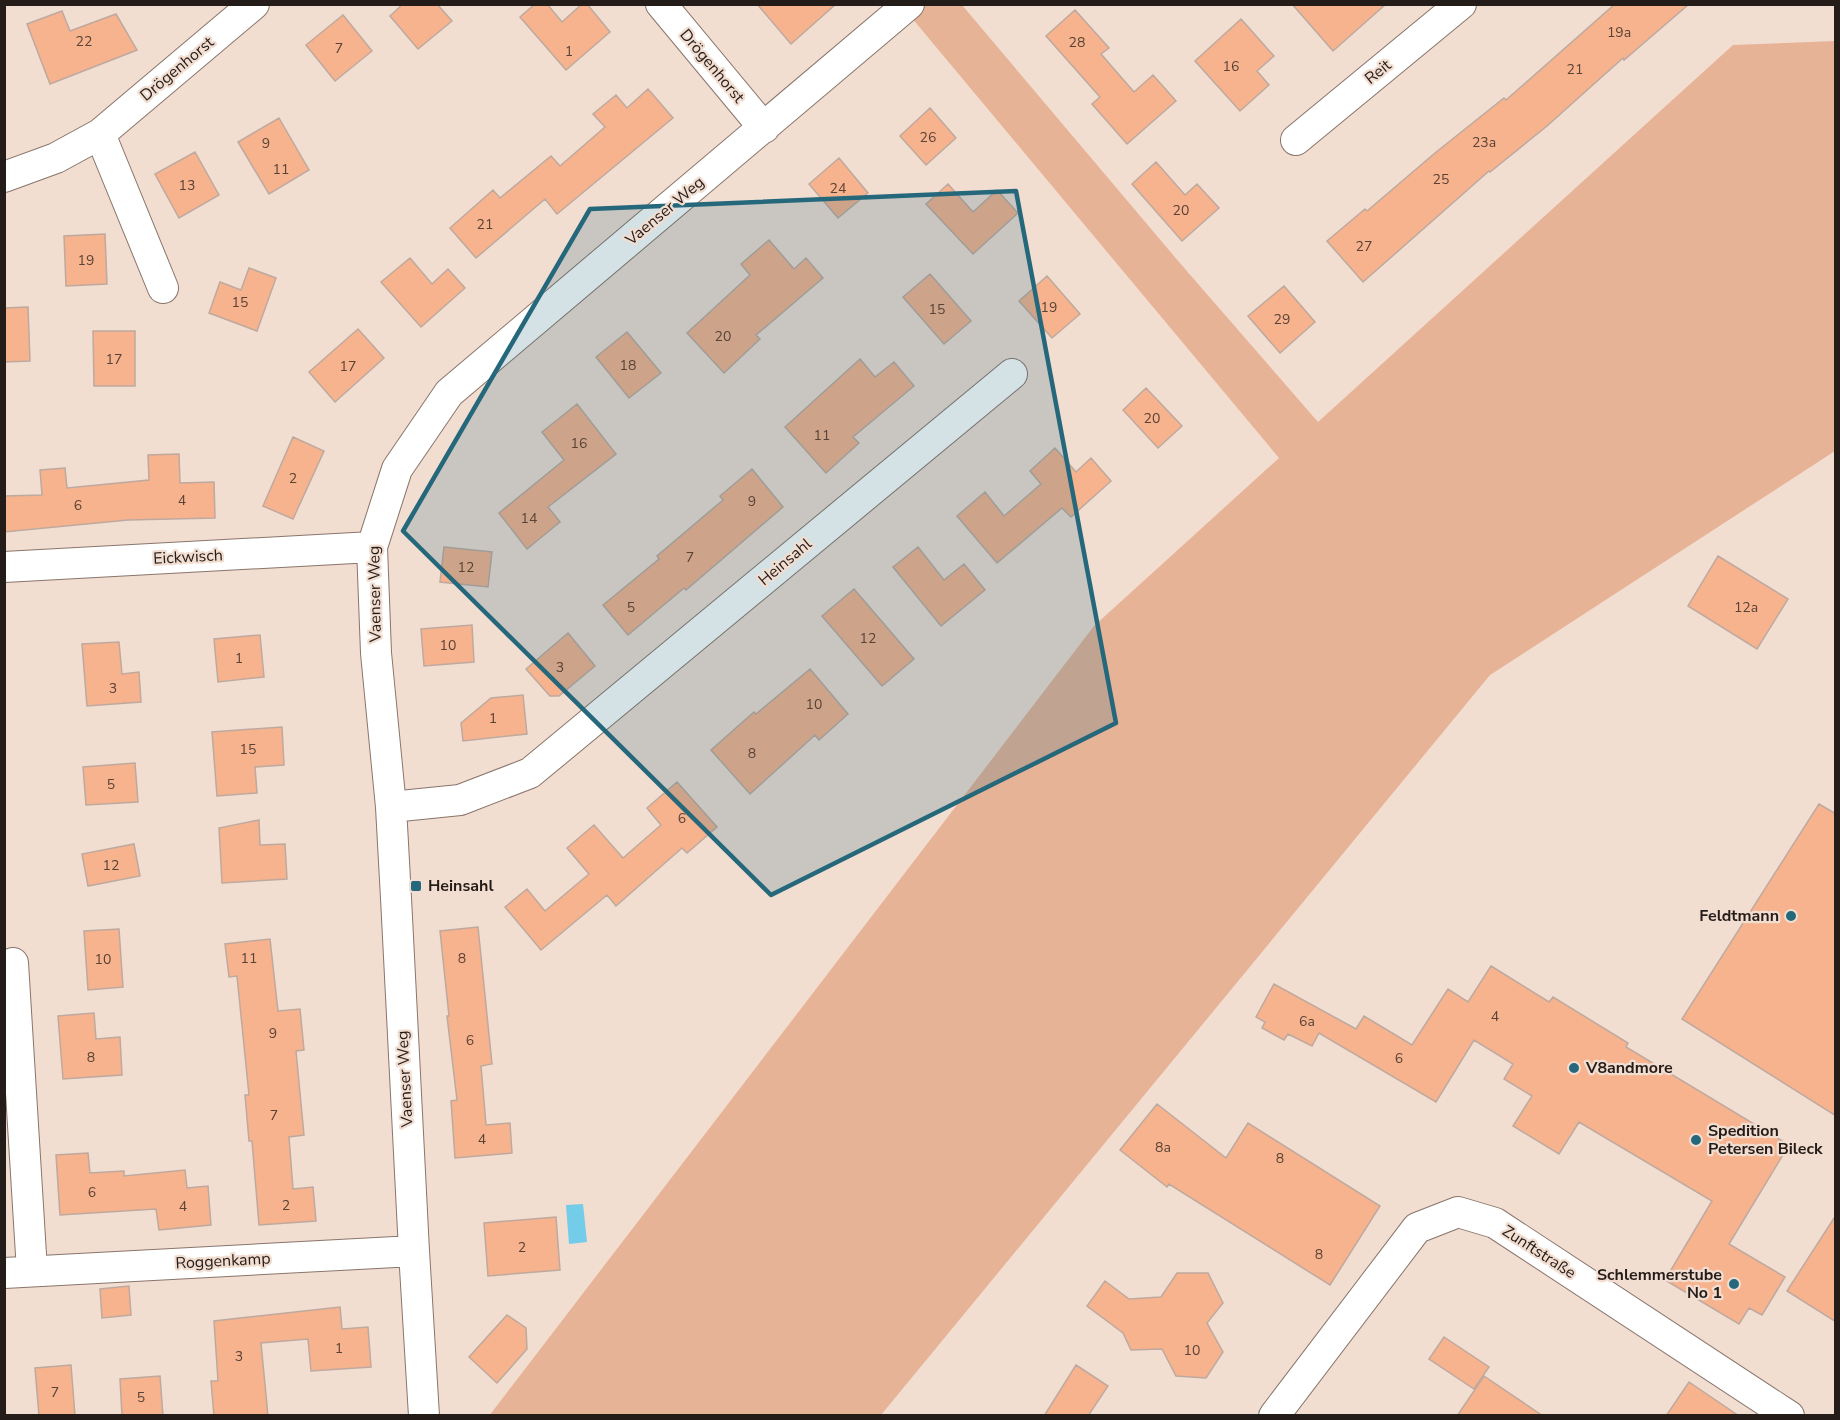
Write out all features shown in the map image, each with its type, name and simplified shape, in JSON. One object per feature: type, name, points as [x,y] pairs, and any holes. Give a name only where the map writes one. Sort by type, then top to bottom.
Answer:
[{"type":"street","name":"Drögenhorst","points":[[4,177],[56,158],[100,134],[254,4]]},
{"type":"street","name":"Drögenhorst","points":[[661,4],[764,128]]},
{"type":"street","name":"Vaenser Weg","points":[[424,1416],[391,807],[376,653],[372,548],[397,469],[449,393],[909,4]]},
{"type":"street","name":"Reit","points":[[1296,140],[1461,4]]},
{"type":"street","points":[[100,134],[163,288]]},
{"type":"street","name":"Heinsahl","points":[[391,807],[460,800],[530,773],[1012,374]]},
{"type":"street","name":"Eickwisch","points":[[4,567],[372,548]]},
{"type":"street","name":"Roggenkamp","points":[[13,963],[18,1272],[414,1251]]},
{"type":"street","name":"Zunftstraße","points":[[1274,1416],[1417,1228],[1458,1212],[1495,1223],[1789,1416]]},
{"type":"highlighted area","points":[[1016,191],[1116,723],[771,895],[403,531],[590,209]]},
{"type":"shaded area","points":[[901,5],[962,5],[1179,262],[1318,422],[1733,45],[1835,41],[1835,451],[1490,675],[881,1415],[489,1416],[1094,626],[1279,458]]},
{"type":"water","points":[[583,1204],[587,1242],[569,1244],[566,1205]]},
{"type":"building","points":[[403,4],[437,4],[452,21],[418,49],[390,16]]},
{"type":"building","points":[[535,4],[547,4],[562,22],[582,4],[587,4],[610,32],[566,70],[520,17]]},
{"type":"building","points":[[757,4],[836,4],[791,44]]},
{"type":"building","points":[[1292,4],[1386,4],[1333,51]]},
{"type":"building","points":[[1615,4],[1689,4],[1624,60],[1623,58],[1547,126],[1489,171],[1363,282],[1327,241],[1365,209],[1367,211],[1504,98],[1506,100]]},
{"type":"building","points":[[1075,10],[1109,48],[1101,54],[1134,92],[1153,75],[1176,101],[1127,144],[1092,104],[1100,97],[1046,36]]},
{"type":"building","points":[[62,11],[70,31],[116,14],[137,50],[50,84],[27,24]]},
{"type":"building","points":[[343,15],[372,51],[335,81],[306,45]]},
{"type":"building","points":[[1241,19],[1274,56],[1257,71],[1269,85],[1240,111],[1195,61]]},
{"type":"building","points":[[648,89],[673,118],[557,214],[545,199],[476,258],[450,228],[493,190],[500,198],[551,156],[560,166],[605,127],[593,114],[616,95],[627,108]]},
{"type":"building","points":[[930,108],[956,138],[926,165],[900,136]]},
{"type":"building","points":[[279,118],[309,170],[269,194],[238,142]]},
{"type":"building","points":[[195,152],[219,195],[179,218],[155,174]]},
{"type":"building","points":[[839,158],[868,193],[838,218],[809,184]]},
{"type":"building","points":[[1156,162],[1185,195],[1197,184],[1219,208],[1182,241],[1132,184]]},
{"type":"building","points":[[948,184],[973,212],[997,190],[1018,213],[973,254],[926,204]]},
{"type":"building","points":[[105,234],[107,284],[66,286],[64,236]]},
{"type":"building","points":[[769,240],[794,269],[806,258],[823,278],[756,335],[760,339],[724,373],[687,333],[750,275],[741,264]]},
{"type":"building","points":[[410,258],[432,284],[448,269],[465,288],[421,327],[381,282]]},
{"type":"building","points":[[249,268],[276,278],[257,331],[209,313],[220,282],[241,290]]},
{"type":"building","points":[[930,274],[971,321],[944,344],[903,297]]},
{"type":"building","points":[[1047,276],[1080,314],[1052,338],[1019,301]]},
{"type":"building","points":[[1284,286],[1315,322],[1280,353],[1248,316]]},
{"type":"building","points":[[28,307],[30,361],[4,362],[4,308]]},
{"type":"building","points":[[358,329],[384,358],[335,402],[309,372]]},
{"type":"building","points":[[93,331],[135,331],[135,386],[94,386]]},
{"type":"building","points":[[627,332],[661,373],[629,398],[596,357]]},
{"type":"building","points":[[860,359],[875,377],[894,362],[914,386],[853,437],[859,443],[826,473],[785,427]]},
{"type":"building","points":[[1146,388],[1182,426],[1158,448],[1123,410]]},
{"type":"building","points":[[577,404],[616,454],[548,507],[560,522],[527,549],[499,513],[564,460],[542,432]]},
{"type":"building","points":[[293,437],[324,451],[293,519],[263,506]]},
{"type":"building","points":[[1055,448],[1076,472],[1091,458],[1111,481],[1071,517],[1062,508],[997,563],[957,516],[985,492],[1004,516],[1041,484],[1030,471]]},
{"type":"building","points":[[179,454],[180,483],[214,482],[215,518],[128,520],[4,532],[4,496],[42,495],[40,470],[65,468],[67,488],[149,480],[148,455]]},
{"type":"building","points":[[752,469],[783,507],[686,590],[684,588],[628,635],[603,605],[659,559],[657,556],[723,500],[720,496]]},
{"type":"building","points":[[444,547],[492,552],[488,587],[440,582]]},
{"type":"building","points":[[918,547],[944,580],[964,564],[985,590],[941,626],[893,567]]},
{"type":"building","points":[[1718,556],[1788,599],[1757,649],[1688,606]]},
{"type":"building","points":[[854,589],[914,659],[882,686],[822,616]]},
{"type":"building","points":[[472,625],[474,662],[424,666],[421,629]]},
{"type":"building","points":[[568,633],[595,666],[559,696],[550,696],[526,669]]},
{"type":"building","points":[[260,635],[264,677],[218,682],[214,639]]},
{"type":"building","points":[[119,642],[122,674],[139,672],[141,702],[87,706],[82,644]]},
{"type":"building","points":[[810,669],[848,714],[819,740],[815,735],[750,794],[711,750],[754,712],[756,714]]},
{"type":"building","points":[[523,695],[527,734],[463,741],[461,723],[491,698]]},
{"type":"building","points":[[282,727],[284,765],[255,767],[257,793],[217,796],[212,732]]},
{"type":"building","points":[[135,763],[138,802],[86,805],[83,767]]},
{"type":"building","points":[[677,782],[717,827],[687,853],[682,848],[616,906],[607,895],[541,950],[505,907],[527,889],[545,911],[589,874],[567,848],[594,825],[623,858],[661,825],[647,808]]},
{"type":"building","name":"Feldtmann","points":[[1819,804],[1836,814],[1836,1116],[1682,1019]]},
{"type":"building","points":[[259,820],[260,845],[285,844],[287,879],[222,883],[219,828]]},
{"type":"building","points":[[134,844],[140,876],[88,886],[82,854]]},
{"type":"building","points":[[478,927],[492,1064],[481,1066],[486,1125],[510,1123],[512,1153],[455,1158],[451,1101],[457,1100],[440,931]]},
{"type":"building","points":[[119,929],[123,987],[88,990],[84,931]]},
{"type":"building","points":[[270,939],[278,1011],[300,1009],[304,1050],[296,1051],[304,1135],[289,1137],[293,1189],[313,1187],[316,1221],[259,1225],[252,1141],[249,1141],[245,1095],[249,1095],[237,976],[229,977],[225,944]]},
{"type":"building","points":[[1491,966],[1549,1002],[1553,997],[1628,1043],[1626,1047],[1789,1145],[1729,1244],[1785,1277],[1762,1315],[1749,1308],[1739,1324],[1665,1280],[1712,1201],[1579,1122],[1559,1154],[1513,1126],[1532,1096],[1504,1079],[1513,1064],[1474,1040],[1436,1102],[1319,1033],[1312,1046],[1288,1034],[1284,1040],[1262,1028],[1265,1022],[1256,1017],[1274,984],[1356,1029],[1364,1016],[1412,1045],[1448,989],[1468,1002]]},
{"type":"building","points":[[94,1013],[96,1039],[120,1037],[122,1075],[63,1079],[58,1016]]},
{"type":"building","points":[[1157,1104],[1226,1158],[1248,1123],[1380,1206],[1330,1285],[1169,1184],[1167,1187],[1120,1150]]},
{"type":"building","points":[[88,1153],[90,1173],[124,1171],[124,1176],[185,1170],[187,1188],[208,1186],[211,1225],[159,1230],[156,1209],[60,1215],[56,1155]]},
{"type":"building","points":[[1836,1215],[1836,1322],[1787,1291]]},
{"type":"building","points":[[556,1217],[560,1270],[488,1276],[484,1223]]},
{"type":"building","points":[[1177,1273],[1208,1273],[1223,1303],[1207,1323],[1223,1352],[1206,1378],[1176,1376],[1162,1349],[1131,1350],[1123,1333],[1087,1306],[1105,1281],[1129,1299],[1161,1297]]},
{"type":"building","points":[[129,1286],[131,1315],[102,1318],[100,1289]]},
{"type":"building","points":[[340,1307],[342,1329],[368,1327],[371,1367],[311,1371],[308,1339],[261,1343],[268,1416],[214,1416],[211,1381],[218,1381],[214,1321]]},
{"type":"building","points":[[507,1315],[526,1328],[527,1349],[497,1383],[469,1357]]},
{"type":"building","points":[[1444,1337],[1489,1367],[1474,1389],[1429,1359]]},
{"type":"building","points":[[71,1365],[75,1416],[39,1416],[35,1368]]},
{"type":"building","points":[[1076,1365],[1108,1386],[1088,1416],[1044,1416]]},
{"type":"building","points":[[160,1376],[163,1416],[122,1416],[120,1379]]},
{"type":"building","points":[[1484,1376],[1543,1416],[1457,1416]]},
{"type":"building","points":[[1689,1382],[1739,1416],[1666,1416]]},
{"type":"place","name":"Heinsahl","points":[[416,886]]},
{"type":"place","name":"Feldtmann","points":[[1791,916]]},
{"type":"place","name":"V8andmore","points":[[1574,1068]]},
{"type":"place","name":"Spedition Petersen Bileck","points":[[1696,1140]]},
{"type":"place","name":"Schlemmerstube No 1","points":[[1734,1284]]}]
